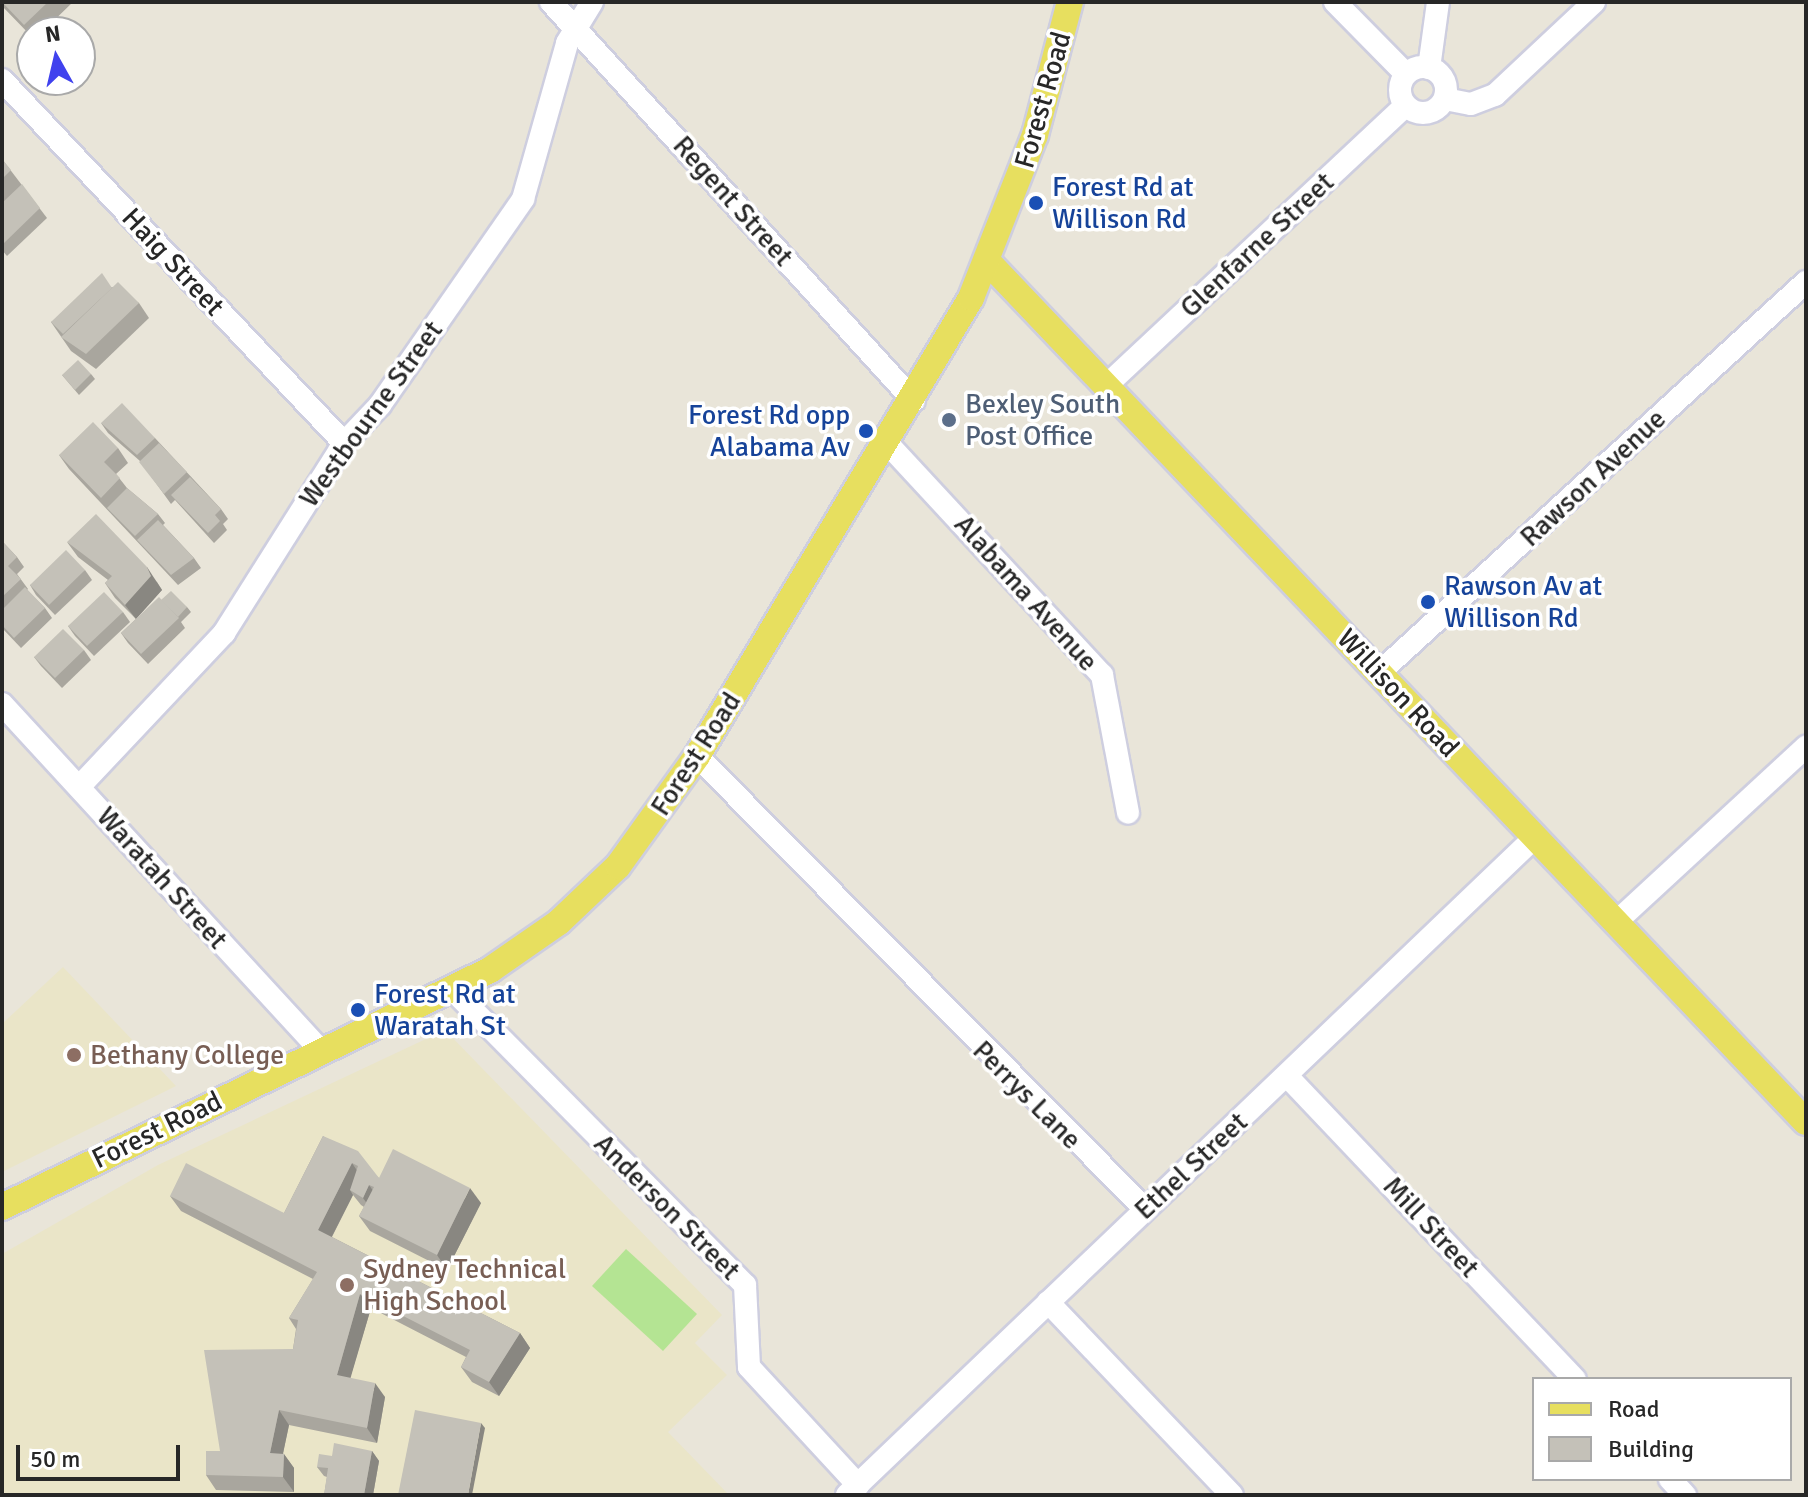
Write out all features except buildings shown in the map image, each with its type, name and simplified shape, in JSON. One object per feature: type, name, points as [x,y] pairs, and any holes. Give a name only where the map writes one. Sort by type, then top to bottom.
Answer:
[{"type":"main road","name":"Forest Road","points":[[2,1207],[453,990],[522,950],[590,896],[697,756],[914,401],[989,263],[1035,135],[1070,2]]},
{"type":"main road","name":"Willison Road","points":[[989,263],[1108,384],[1534,838],[1806,1122]]},
{"type":"street","name":"Regent Street","points":[[551,2],[914,401]]},
{"type":"street","name":"Westbourne Street","points":[[79,787],[224,633],[344,443],[380,405],[523,199],[567,43],[592,2]]},
{"type":"street","points":[[1335,2],[1406,74]]},
{"type":"street","points":[[1429,68],[1438,2]]},
{"type":"street","points":[[1445,99],[1471,104],[1495,95],[1594,2]]},
{"type":"street","points":[[1406,74],[1429,68],[1443,76],[1445,99]]},
{"type":"street","points":[[1406,74],[1400,90],[1405,106],[1427,114],[1445,99]]},
{"type":"street","name":"Haig Street","points":[[2,80],[344,443]]},
{"type":"street","name":"Glenfarne Street","points":[[1108,384],[1405,106]]},
{"type":"street","name":"Rawson Avenue","points":[[1379,673],[1806,282]]},
{"type":"street","name":"Alabama Avenue","points":[[888,444],[1102,675],[1128,813]]},
{"type":"street","name":"Waratah Street","points":[[2,704],[322,1052]]},
{"type":"street","points":[[1615,923],[1806,747]]},
{"type":"street","name":"Perrys Lane","points":[[697,756],[911,979],[1145,1209]]},
{"type":"street","name":"Ethel Street","points":[[853,1490],[1534,838]]},
{"type":"street","name":"Anderson Street","points":[[453,990],[745,1285],[749,1367],[853,1490]]},
{"type":"street","name":"Mill Street","points":[[1287,1076],[1573,1377]]},
{"type":"street","points":[[1048,1302],[1232,1495]]},
{"type":"shaded area","name":"Bethany College","points":[[63,967],[176,1086],[2,1172],[2,1024]]},
{"type":"shaded area","name":"Sydney Technical High School","points":[[445,1030],[722,1315],[695,1343],[727,1375],[668,1432],[729,1495],[2,1495],[2,1254],[158,1165]]},
{"type":"green space","points":[[626,1249],[697,1314],[663,1351],[592,1286]]},
{"type":"place","name":"Forest Rd at Willison Rd","points":[[1036,203]]},
{"type":"place","name":"Bexley South Post Office","points":[[949,420]]},
{"type":"place","name":"Forest Rd opp Alabama Av","points":[[866,431]]},
{"type":"place","name":"Rawson Av at Willison Rd","points":[[1428,602]]},
{"type":"place","name":"Forest Rd at Waratah St","points":[[358,1010]]},
{"type":"place","name":"Bethany College","points":[[74,1055]]},
{"type":"place","name":"Sydney Technical High School","points":[[347,1285]]}]
